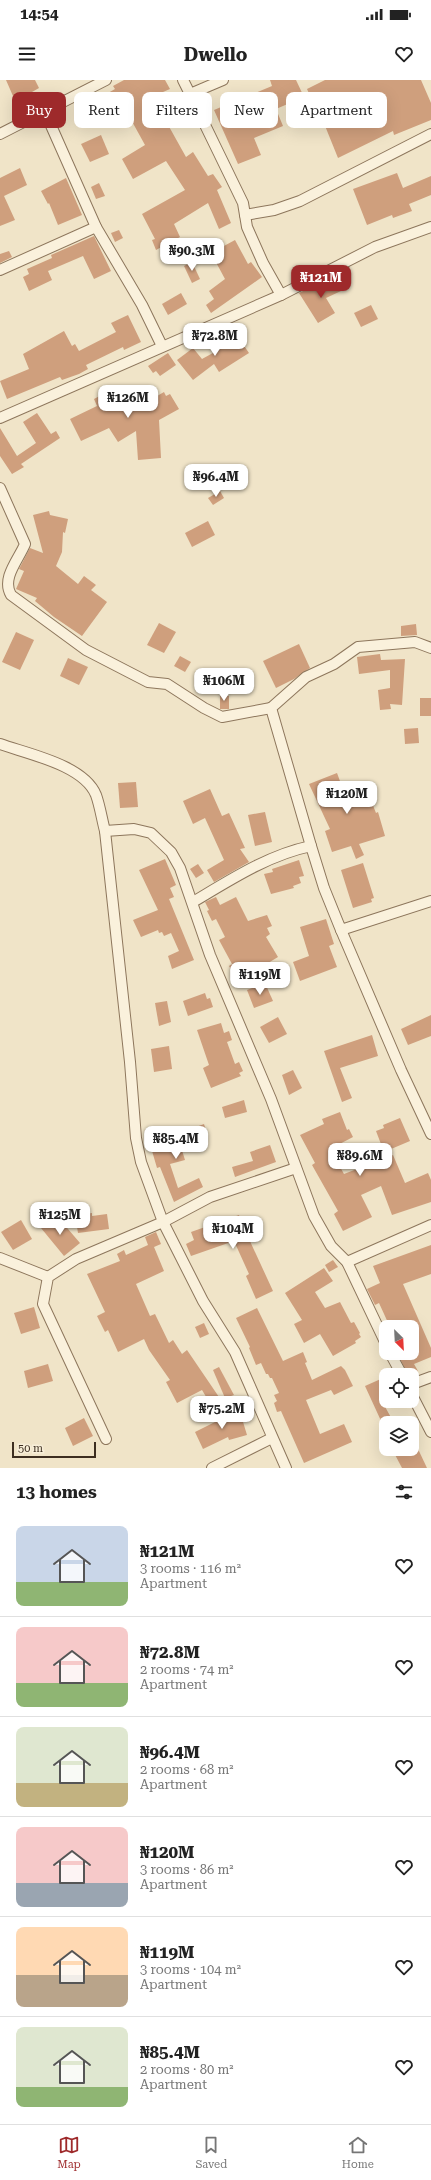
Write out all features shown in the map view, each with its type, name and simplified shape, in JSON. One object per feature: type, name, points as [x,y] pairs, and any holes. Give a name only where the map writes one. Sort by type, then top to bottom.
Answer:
[{"type":"street","points":[[66,101],[106,80]]},
{"type":"street","points":[[183,80],[189,92]]},
{"type":"street","points":[[195,92],[223,80]]},
{"type":"street","points":[[0,134],[12,128]]},
{"type":"street","points":[[52,128],[96,227],[142,305],[162,346]]},
{"type":"street","points":[[207,128],[243,203],[247,227],[263,263],[281,295]]},
{"type":"street","points":[[245,215],[274,210],[300,201],[431,134]]},
{"type":"street","points":[[0,270],[96,227]]},
{"type":"street","points":[[0,418],[281,295],[374,247],[431,227]]},
{"type":"street","points":[[0,488],[25,544],[9,578],[8,586],[11,595],[86,650],[148,682],[167,684],[204,708],[222,717],[271,708],[306,677],[334,664],[358,647],[415,642],[431,648]]},
{"type":"street","points":[[271,708],[324,888],[401,1070],[431,1134]]},
{"type":"street","points":[[0,744],[72,770],[85,779],[96,794],[105,831],[130,1062],[136,1138],[141,1162],[163,1222],[203,1301],[235,1352],[255,1394],[272,1438],[286,1468]]},
{"type":"street","points":[[105,831],[134,829],[151,833],[162,841],[180,868],[193,902],[210,955],[285,1133],[314,1216],[331,1246],[347,1262],[379,1329]]},
{"type":"street","points":[[193,902],[244,872],[292,850],[311,846]]},
{"type":"street","points":[[341,930],[431,901]]},
{"type":"street","points":[[106,1439],[43,1304],[48,1277],[76,1259],[163,1222],[210,1197],[296,1168]]},
{"type":"street","points":[[347,1262],[431,1225]]},
{"type":"street","points":[[0,1258],[48,1277]]},
{"type":"street","points":[[419,1381],[431,1376]]},
{"type":"street","points":[[419,1408],[431,1432]]},
{"type":"street","points":[[212,1468],[272,1438]]},
{"type":"building","points":[[6,80],[35,80],[39,88],[32,92],[12,92],[12,94]]},
{"type":"building","points":[[124,80],[165,80],[170,89],[163,92],[142,92],[142,128],[170,128],[186,157],[193,152],[208,176],[213,174],[222,187],[217,190],[231,223],[219,229],[208,203],[174,224],[180,237],[156,250],[152,240],[155,239],[142,214],[185,190],[166,161],[133,179],[122,159],[145,145],[134,125],[134,92],[110,92],[115,89],[113,86]]},
{"type":"building","points":[[270,80],[296,80],[302,92],[286,92],[286,105],[278,108],[278,92],[258,92],[272,86]]},
{"type":"building","points":[[325,80],[421,80],[431,103],[431,120],[394,135],[393,131],[338,158],[326,128],[387,128],[387,92],[308,92],[307,89]]},
{"type":"building","points":[[220,108],[220,124],[214,110]]},
{"type":"building","points":[[278,114],[283,126],[254,138],[261,155],[238,164],[222,128],[278,128]]},
{"type":"building","points":[[101,135],[109,154],[90,162],[81,144]]},
{"type":"building","points":[[20,168],[27,185],[4,196],[15,220],[0,226],[0,178]]},
{"type":"building","points":[[397,173],[403,188],[431,176],[431,195],[409,204],[412,211],[393,218],[392,215],[367,225],[353,189]]},
{"type":"building","points":[[66,178],[82,215],[58,225],[49,203],[48,204],[41,191]]},
{"type":"building","points":[[99,183],[105,196],[96,199],[91,187]]},
{"type":"building","points":[[119,230],[123,238],[115,242],[111,233]]},
{"type":"building","points":[[94,236],[111,271],[94,279],[83,256],[48,271],[52,280],[29,291],[23,277],[29,274],[27,269],[52,258],[51,255]]},
{"type":"building","points":[[235,240],[248,264],[251,262],[262,277],[211,313],[206,305],[214,299],[209,291],[225,279],[211,253]]},
{"type":"building","points":[[9,251],[12,257],[0,263],[0,254]]},
{"type":"building","points":[[192,262],[200,279],[192,283],[184,266]]},
{"type":"building","points":[[333,276],[341,291],[326,298],[335,313],[318,323],[299,293]]},
{"type":"building","points":[[181,293],[187,304],[168,315],[162,304]]},
{"type":"building","points":[[371,305],[378,319],[361,327],[354,313]]},
{"type":"building","points":[[128,315],[141,342],[124,350],[123,347],[86,365],[88,369],[79,374],[62,380],[60,377],[7,399],[0,381],[29,369],[23,354],[64,331],[72,346],[75,344],[79,351],[116,332],[111,323]]},
{"type":"building","points":[[237,328],[243,338],[240,340],[249,353],[219,372],[214,364],[193,380],[177,360],[193,348],[202,359],[233,342],[228,334]]},
{"type":"building","points":[[168,353],[176,365],[160,376],[156,371],[153,373],[148,366]]},
{"type":"building","points":[[144,385],[152,399],[164,392],[166,396],[170,394],[179,409],[159,420],[161,458],[138,460],[136,431],[118,442],[109,428],[81,441],[70,419],[97,406],[94,399],[116,387],[122,398]]},
{"type":"building","points":[[37,413],[51,434],[56,431],[60,438],[21,464],[24,467],[12,474],[0,456],[0,428],[17,456],[36,443],[23,422]]},
{"type":"building","points":[[220,491],[224,498],[213,505],[208,498]]},
{"type":"building","points":[[49,511],[50,515],[68,519],[65,533],[63,532],[62,552],[56,566],[78,584],[84,576],[96,585],[91,590],[107,602],[82,636],[54,617],[35,601],[37,598],[16,589],[24,571],[19,569],[30,548],[43,553],[33,515]]},
{"type":"building","points":[[208,521],[215,535],[192,547],[185,533]]},
{"type":"building","points":[[159,623],[176,632],[164,653],[147,645]]},
{"type":"building","points":[[416,624],[417,635],[401,636],[401,626]]},
{"type":"building","points":[[16,632],[34,640],[20,670],[2,662]]},
{"type":"building","points":[[299,644],[310,668],[294,679],[276,688],[263,661]]},
{"type":"building","points":[[380,654],[381,660],[405,659],[402,705],[390,704],[391,709],[380,710],[378,690],[390,688],[390,670],[359,674],[357,657]]},
{"type":"building","points":[[180,656],[191,662],[185,672],[174,666]]},
{"type":"building","points":[[68,658],[88,667],[79,685],[60,676]]},
{"type":"building","points":[[220,696],[229,696],[229,709],[220,709]]},
{"type":"building","points":[[420,698],[431,698],[431,716],[420,716]]},
{"type":"building","points":[[418,728],[419,743],[405,744],[404,729]]},
{"type":"building","points":[[337,773],[344,792],[364,783],[376,813],[378,812],[385,836],[359,844],[364,855],[356,859],[351,846],[332,852],[325,831],[330,829],[309,784]]},
{"type":"building","points":[[136,782],[138,807],[120,808],[118,783]]},
{"type":"building","points":[[210,789],[222,816],[229,813],[245,848],[240,849],[249,862],[214,882],[207,870],[224,860],[205,818],[193,824],[183,801]]},
{"type":"building","points":[[265,812],[272,842],[255,846],[248,815]]},
{"type":"building","points":[[165,859],[176,885],[170,888],[174,897],[169,899],[194,960],[172,969],[168,956],[179,951],[171,933],[164,936],[162,932],[159,933],[158,930],[141,937],[133,920],[158,910],[139,870]]},
{"type":"building","points":[[299,860],[304,876],[299,877],[301,883],[293,886],[294,888],[271,894],[264,874],[273,872],[272,869]]},
{"type":"building","points":[[363,863],[374,898],[371,899],[372,902],[353,908],[341,870]]},
{"type":"building","points":[[198,864],[204,873],[196,878],[190,869]]},
{"type":"building","points":[[216,897],[220,905],[236,897],[248,921],[267,915],[272,926],[267,928],[270,934],[266,937],[278,957],[238,981],[229,966],[232,964],[219,940],[225,937],[216,919],[212,921],[207,911],[209,910],[205,902]]},
{"type":"building","points":[[326,919],[334,944],[329,946],[337,967],[300,981],[293,962],[309,956],[300,927]]},
{"type":"building","points":[[265,983],[273,1001],[254,1008],[247,990]]},
{"type":"building","points":[[205,993],[207,999],[210,998],[213,1007],[188,1016],[183,1001]]},
{"type":"building","points":[[167,1001],[171,1022],[159,1026],[155,1003]]},
{"type":"building","points":[[431,1015],[431,1036],[408,1045],[401,1029]]},
{"type":"building","points":[[278,1017],[287,1034],[269,1043],[260,1027]]},
{"type":"building","points":[[221,1023],[224,1033],[229,1031],[232,1040],[227,1042],[235,1064],[239,1062],[243,1071],[239,1073],[241,1076],[211,1088],[203,1068],[209,1065],[197,1030]]},
{"type":"building","points":[[372,1035],[378,1056],[340,1068],[352,1098],[342,1102],[324,1051]]},
{"type":"building","points":[[169,1046],[172,1069],[154,1072],[151,1049]]},
{"type":"building","points":[[293,1070],[302,1088],[289,1095],[282,1075]]},
{"type":"building","points":[[244,1100],[247,1112],[225,1118],[222,1107]]},
{"type":"building","points":[[340,1112],[347,1130],[349,1129],[353,1137],[330,1149],[344,1174],[393,1155],[405,1183],[428,1173],[431,1180],[431,1202],[392,1215],[381,1186],[361,1195],[372,1217],[343,1231],[334,1214],[338,1211],[312,1165],[315,1163],[300,1135],[324,1124],[322,1119]]},
{"type":"building","points":[[400,1118],[410,1141],[384,1152],[376,1131],[384,1128],[383,1125]]},
{"type":"building","points":[[204,1124],[207,1134],[180,1144],[185,1160],[170,1164],[178,1188],[199,1178],[203,1187],[174,1202],[160,1167],[157,1168],[150,1144]]},
{"type":"building","points":[[270,1145],[276,1162],[235,1177],[232,1167],[253,1161],[250,1152]]},
{"type":"building","points":[[92,1213],[92,1216],[107,1214],[109,1229],[78,1233],[75,1215]]},
{"type":"building","points":[[56,1215],[80,1243],[64,1256],[41,1228]]},
{"type":"building","points":[[239,1215],[247,1240],[249,1239],[273,1291],[256,1299],[246,1276],[249,1274],[234,1241],[191,1256],[186,1244],[194,1240],[191,1232]]},
{"type":"building","points":[[21,1220],[32,1239],[13,1250],[1,1232]]},
{"type":"building","points":[[156,1232],[161,1244],[154,1247],[164,1271],[136,1284],[150,1316],[155,1314],[169,1343],[173,1340],[182,1354],[187,1350],[221,1400],[211,1405],[202,1390],[177,1403],[166,1382],[170,1380],[149,1350],[144,1339],[118,1352],[108,1330],[105,1332],[97,1316],[105,1312],[87,1274],[120,1261],[117,1254],[124,1250],[126,1255],[148,1245],[145,1237]]},
{"type":"building","points":[[431,1245],[431,1274],[403,1284],[419,1320],[387,1320],[379,1303],[375,1305],[367,1289],[380,1283],[373,1266]]},
{"type":"building","points":[[333,1260],[338,1267],[329,1272],[325,1265]]},
{"type":"building","points":[[324,1268],[333,1281],[315,1292],[325,1308],[340,1302],[351,1323],[354,1322],[361,1337],[355,1341],[356,1343],[333,1356],[320,1334],[304,1343],[294,1324],[302,1320],[285,1293]]},
{"type":"building","points":[[34,1307],[40,1328],[21,1334],[14,1313]]},
{"type":"building","points":[[257,1308],[283,1361],[303,1352],[307,1362],[305,1363],[312,1380],[341,1366],[345,1370],[353,1386],[334,1395],[331,1390],[306,1400],[320,1434],[344,1424],[352,1442],[304,1463],[281,1411],[277,1412],[274,1403],[277,1401],[274,1395],[279,1393],[272,1378],[266,1374],[261,1363],[256,1365],[249,1348],[250,1347],[236,1318]]},
{"type":"building","points":[[419,1321],[431,1348],[431,1357],[414,1364],[416,1368],[404,1368],[400,1360],[419,1360]]},
{"type":"building","points":[[204,1323],[209,1334],[200,1338],[195,1327]]},
{"type":"building","points":[[48,1364],[53,1381],[28,1388],[24,1371]]},
{"type":"building","points":[[219,1367],[234,1395],[225,1398],[213,1370]]},
{"type":"building","points":[[379,1380],[379,1408],[386,1408],[390,1416],[379,1416],[365,1386]]},
{"type":"building","points":[[240,1412],[247,1435],[229,1440],[228,1437],[203,1449],[195,1432],[219,1420],[218,1418]]},
{"type":"building","points":[[84,1418],[93,1436],[73,1446],[65,1428]]},
{"type":"building","points":[[419,1451],[427,1468],[402,1468],[396,1456],[419,1456]]}]
